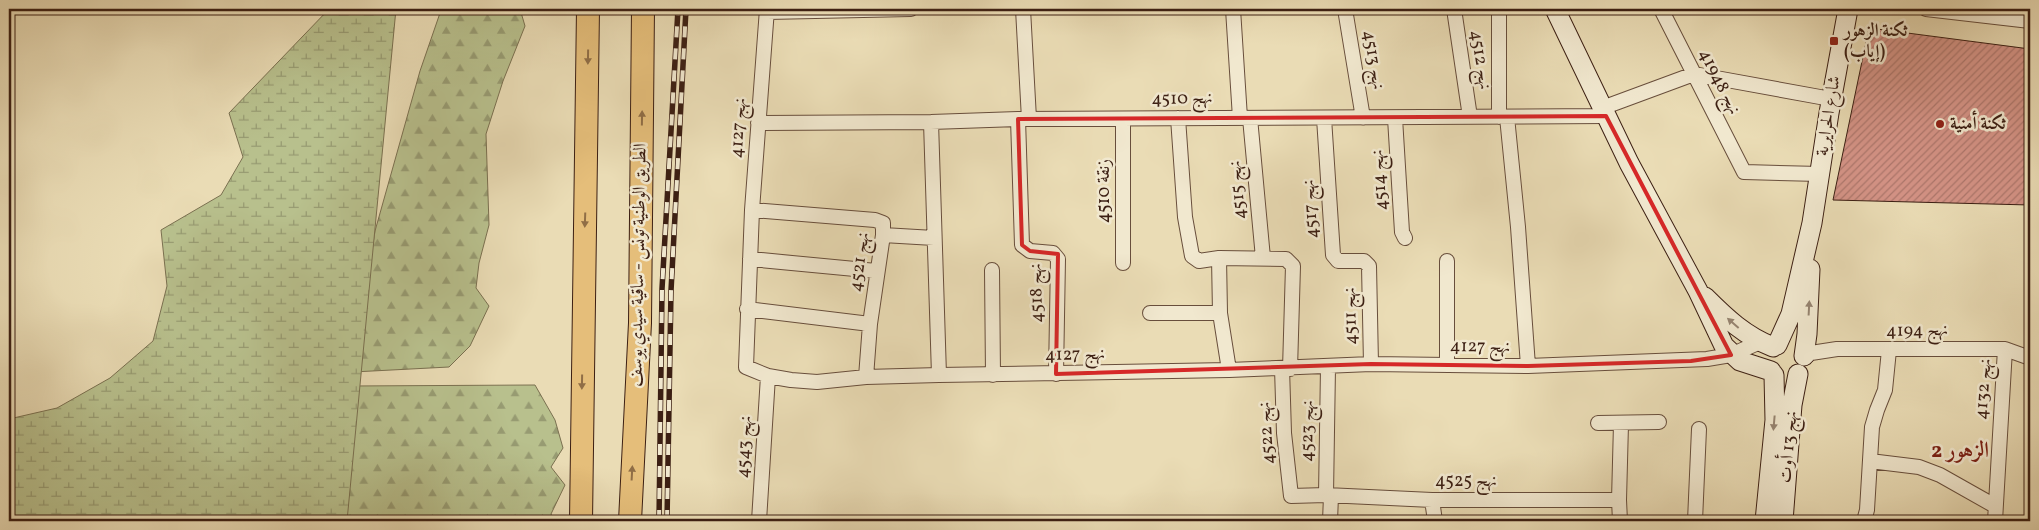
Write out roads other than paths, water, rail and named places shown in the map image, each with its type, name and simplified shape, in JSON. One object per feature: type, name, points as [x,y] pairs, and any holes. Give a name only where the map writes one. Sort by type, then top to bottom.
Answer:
[{"type":"highway","points":[[581,521],[588,9]]},
{"type":"highway","name":"الطريق الوطنية تونس - ساقية سيدي يوسف","points":[[630,521],[640,323],[644,9]]},
{"type":"main road","points":[[1555,9],[1658,220],[1698,291],[1718,336],[1731,355],[1751,366],[1786,379],[1802,363],[1800,349],[1793,344],[1785,342],[1770,345],[1737,328],[1698,291]]},
{"type":"main road","name":"شارع الحرايرية","points":[[1770,345],[1791,314],[1812,223],[1831,99],[1848,9]]},
{"type":"main road","name":"شارع الحرايرية","points":[[1802,363],[1807,334],[1812,223]]},
{"type":"main road","points":[[1770,345],[1768,359],[1772,373]]},
{"type":"main road","name":"نهج 13 أوت","points":[[1783,521],[1792,412],[1802,363]]},
{"type":"main road","name":"نهج 13 أوت","points":[[1765,521],[1775,420],[1772,373]]},
{"type":"street","name":"نهج 4127","points":[[911,9],[767,10],[752,210],[746,367],[768,376],[817,382],[940,374],[993,375],[1229,370],[1371,364],[1528,366],[1691,361],[1731,355],[1770,345]]},
{"type":"street","name":"نهج 4518","points":[[1023,9],[1022,245],[1030,251],[1053,253],[1058,259],[1056,374]]},
{"type":"street","name":"نهج 4515","points":[[1233,9],[1263,258]]},
{"type":"street","name":"نهج 4513","points":[[1345,9],[1363,118]]},
{"type":"street","name":"نهج 4512","points":[[1454,9],[1470,117]]},
{"type":"street","points":[[1499,9],[1503,117],[1518,227],[1528,366]]},
{"type":"street","name":"نهج 41948","points":[[1661,9],[1744,172],[1820,174]]},
{"type":"street","points":[[1926,9],[2030,21]]},
{"type":"street","name":"نهج 4510","points":[[758,123],[931,122],[1024,119],[1503,117],[1604,112],[1694,74]]},
{"type":"street","points":[[1694,74],[1831,99]]},
{"type":"street","points":[[1178,118],[1185,217],[1192,256],[1199,261],[1219,258],[1263,258]]},
{"type":"street","name":"نهج 4517","points":[[1324,118],[1333,255],[1338,261],[1364,261],[1368,263],[1369,268]]},
{"type":"street","name":"نهج 4514","points":[[1395,118],[1402,232],[1405,238]]},
{"type":"street","name":"زنقة 4510","points":[[1122,263],[1123,119]]},
{"type":"street","points":[[931,122],[940,374]]},
{"type":"street","name":"نهج 4521","points":[[752,210],[875,220],[883,223],[883,235],[876,271],[870,324],[866,378]]},
{"type":"street","points":[[883,235],[934,238]]},
{"type":"street","points":[[1219,258],[1220,313],[1229,370]]},
{"type":"street","name":"نهج 4522","points":[[1263,258],[1286,260],[1292,266],[1284,433],[1291,496]]},
{"type":"street","points":[[750,259],[876,271]]},
{"type":"street","points":[[1447,261],[1447,365]]},
{"type":"street","name":"نهج 4511","points":[[1369,268],[1371,364]]},
{"type":"street","points":[[992,270],[993,375]]},
{"type":"street","points":[[747,309],[870,324]]},
{"type":"street","points":[[1150,313],[1220,313]]},
{"type":"street","name":"نهج 4194","points":[[1802,363],[1811,353],[1837,349],[2005,349],[2030,358]]},
{"type":"street","name":"نهج 4132","points":[[1995,521],[2005,349]]},
{"type":"street","points":[[1864,521],[1867,510],[1872,427],[1885,390],[1889,350]]},
{"type":"street","name":"نهج 4523","points":[[1328,367],[1328,495],[1330,521]]},
{"type":"street","name":"نهج 4543","points":[[759,521],[768,376]]},
{"type":"street","points":[[1598,423],[1659,422]]},
{"type":"street","points":[[1620,424],[1620,521]]},
{"type":"street","points":[[1695,521],[1699,429]]},
{"type":"street","points":[[1870,461],[1919,467],[1940,475],[1995,506]]},
{"type":"street","name":"نهج 4525","points":[[1291,496],[1328,495],[1432,500],[1619,500]]},
{"type":"street","points":[[1432,500],[1435,521]]},
{"type":"railway","points":[[659,521],[662,289],[678,9]]},
{"type":"railway","points":[[667,521],[671,291],[686,9]]},
{"type":"place","name":"ثكنة الزهور (إياب)","points":[[1834,41]]},
{"type":"place","name":"ثكنة أمنية","points":[[1940,124]]},
{"type":"district","name":"الزهور 2","points":[[1960,451]]}]
